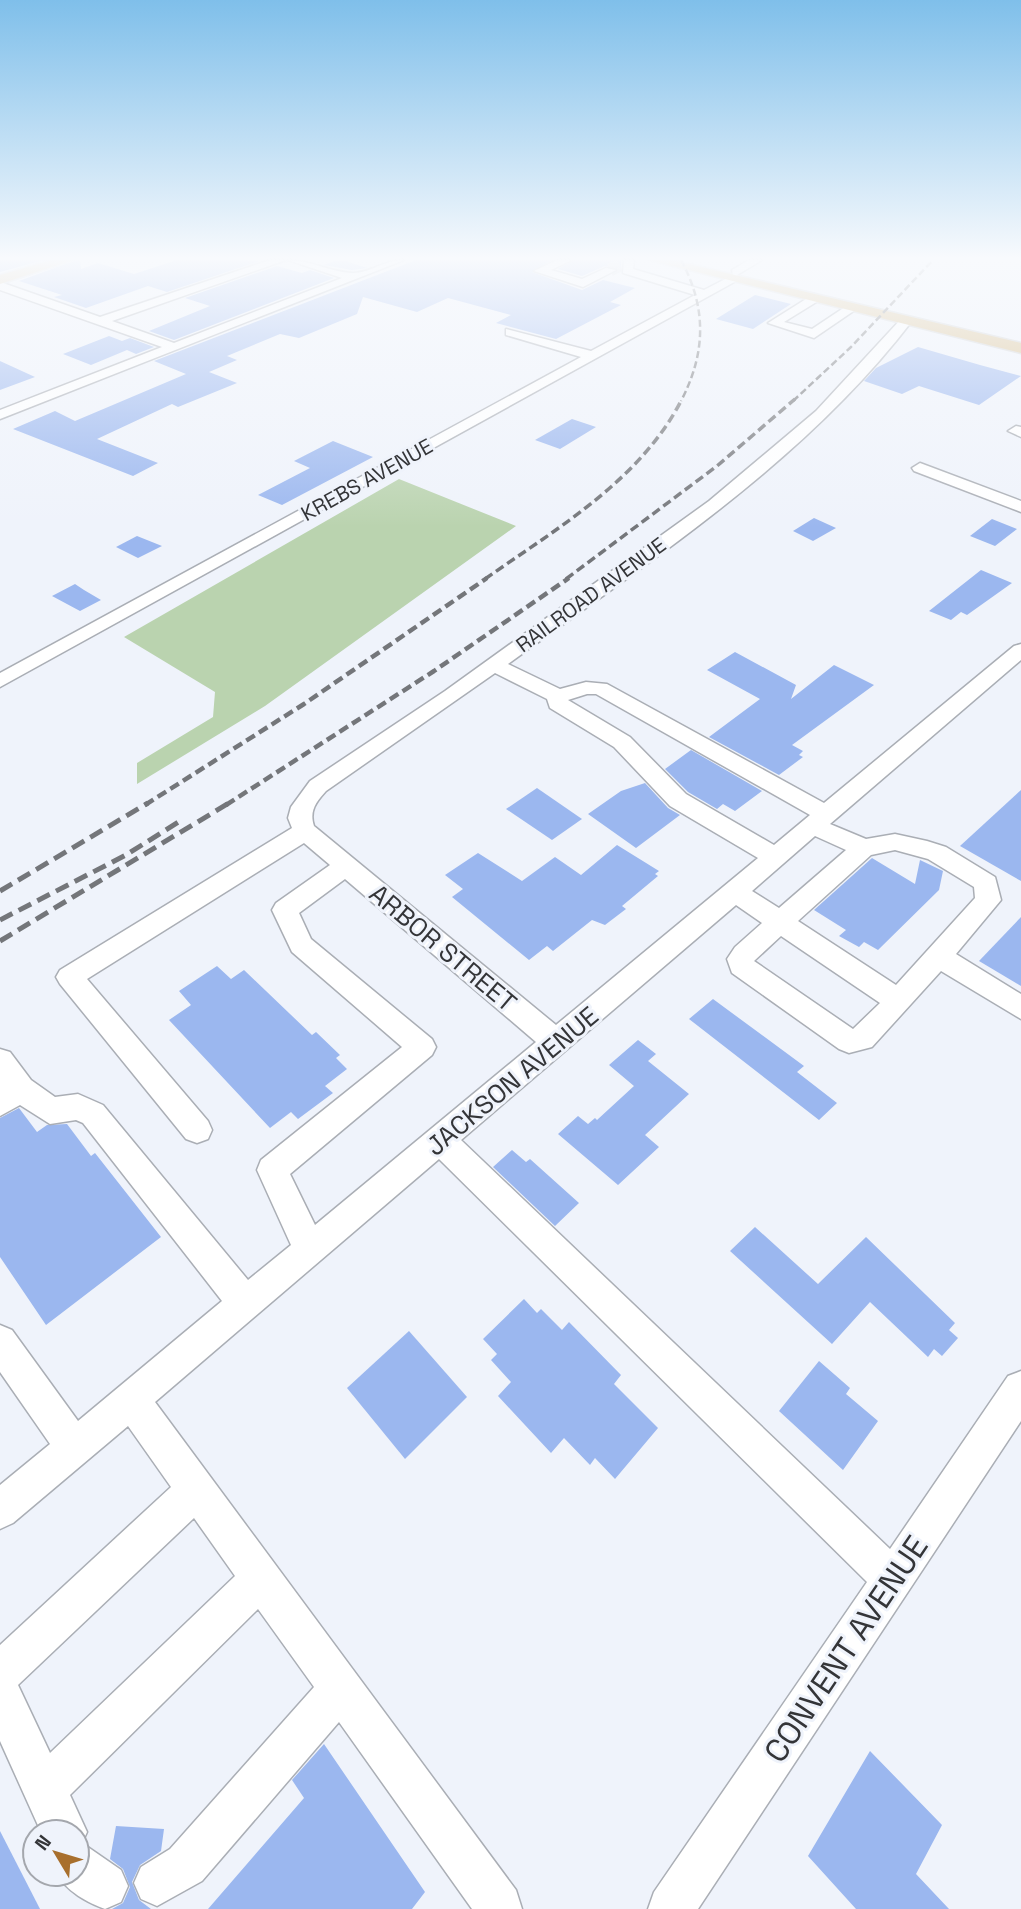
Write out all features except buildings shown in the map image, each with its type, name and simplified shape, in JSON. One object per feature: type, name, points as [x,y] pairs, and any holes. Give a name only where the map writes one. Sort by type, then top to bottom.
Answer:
[{"type":"street","points":[[0,415],[169,349]]},
{"type":"street","points":[[569,349],[593,356]]},
{"type":"street","name":"KREBS AVENUE","points":[[0,681],[605,349]]},
{"type":"street","name":"RAILROAD AVENUE","points":[[305,831],[300,823],[299,812],[305,799],[318,786],[494,665],[715,505],[762,467],[839,396],[881,349]]},
{"type":"street","points":[[920,468],[1021,507]]},
{"type":"street","name":"JACKSON AVENUE","points":[[0,1510],[1021,650]]},
{"type":"street","points":[[494,665],[558,696],[586,688],[600,688],[864,848]]},
{"type":"street","points":[[558,696],[557,703],[622,742],[678,800],[776,857]]},
{"type":"street","points":[[197,1130],[69,977],[305,831],[337,860],[285,910],[301,946],[422,1047],[272,1170],[310,1250]]},
{"type":"street","points":[[895,842],[937,853],[986,883],[988,900],[900,1001],[862,1039],[849,1041],[835,1034],[741,966],[740,959],[744,954],[779,922],[864,848],[895,842]]},
{"type":"street","name":"ARBOR STREET","points":[[337,860],[557,1043]]},
{"type":"street","points":[[735,892],[900,1001]]},
{"type":"street","points":[[939,956],[1021,1008]]},
{"type":"street","points":[[0,1061],[11,1096],[50,1111],[78,1107],[93,1114],[246,1304]]},
{"type":"street","points":[[441,1141],[893,1580]]},
{"type":"street","points":[[0,1342],[75,1448]]},
{"type":"street","name":"CONVENT AVENUE","points":[[671,1909],[1021,1389]]},
{"type":"street","points":[[131,1400],[499,1908]]},
{"type":"street","points":[[0,1673],[197,1489]]},
{"type":"street","points":[[45,1788],[261,1578]]},
{"type":"street","points":[[157,1883],[186,1865],[341,1688]]},
{"type":"street","points":[[0,1693],[58,1818]]},
{"type":"green space","points":[[399,479],[516,526],[265,706],[137,784],[137,763],[213,717],[215,692],[124,637]]},
{"type":"railway","points":[[682,400],[699,349]]},
{"type":"railway","points":[[793,401],[849,349]]},
{"type":"railway","points":[[566,579],[717,466],[795,399]]},
{"type":"railway","points":[[485,579],[595,501],[644,454],[665,428],[682,400]]},
{"type":"railway","points":[[145,805],[304,704],[487,578]]},
{"type":"railway","points":[[226,805],[434,671],[569,578]]},
{"type":"railway","points":[[0,891],[148,803]]},
{"type":"railway","points":[[0,941],[229,803]]},
{"type":"railway","points":[[0,920],[126,855],[180,821]]}]
